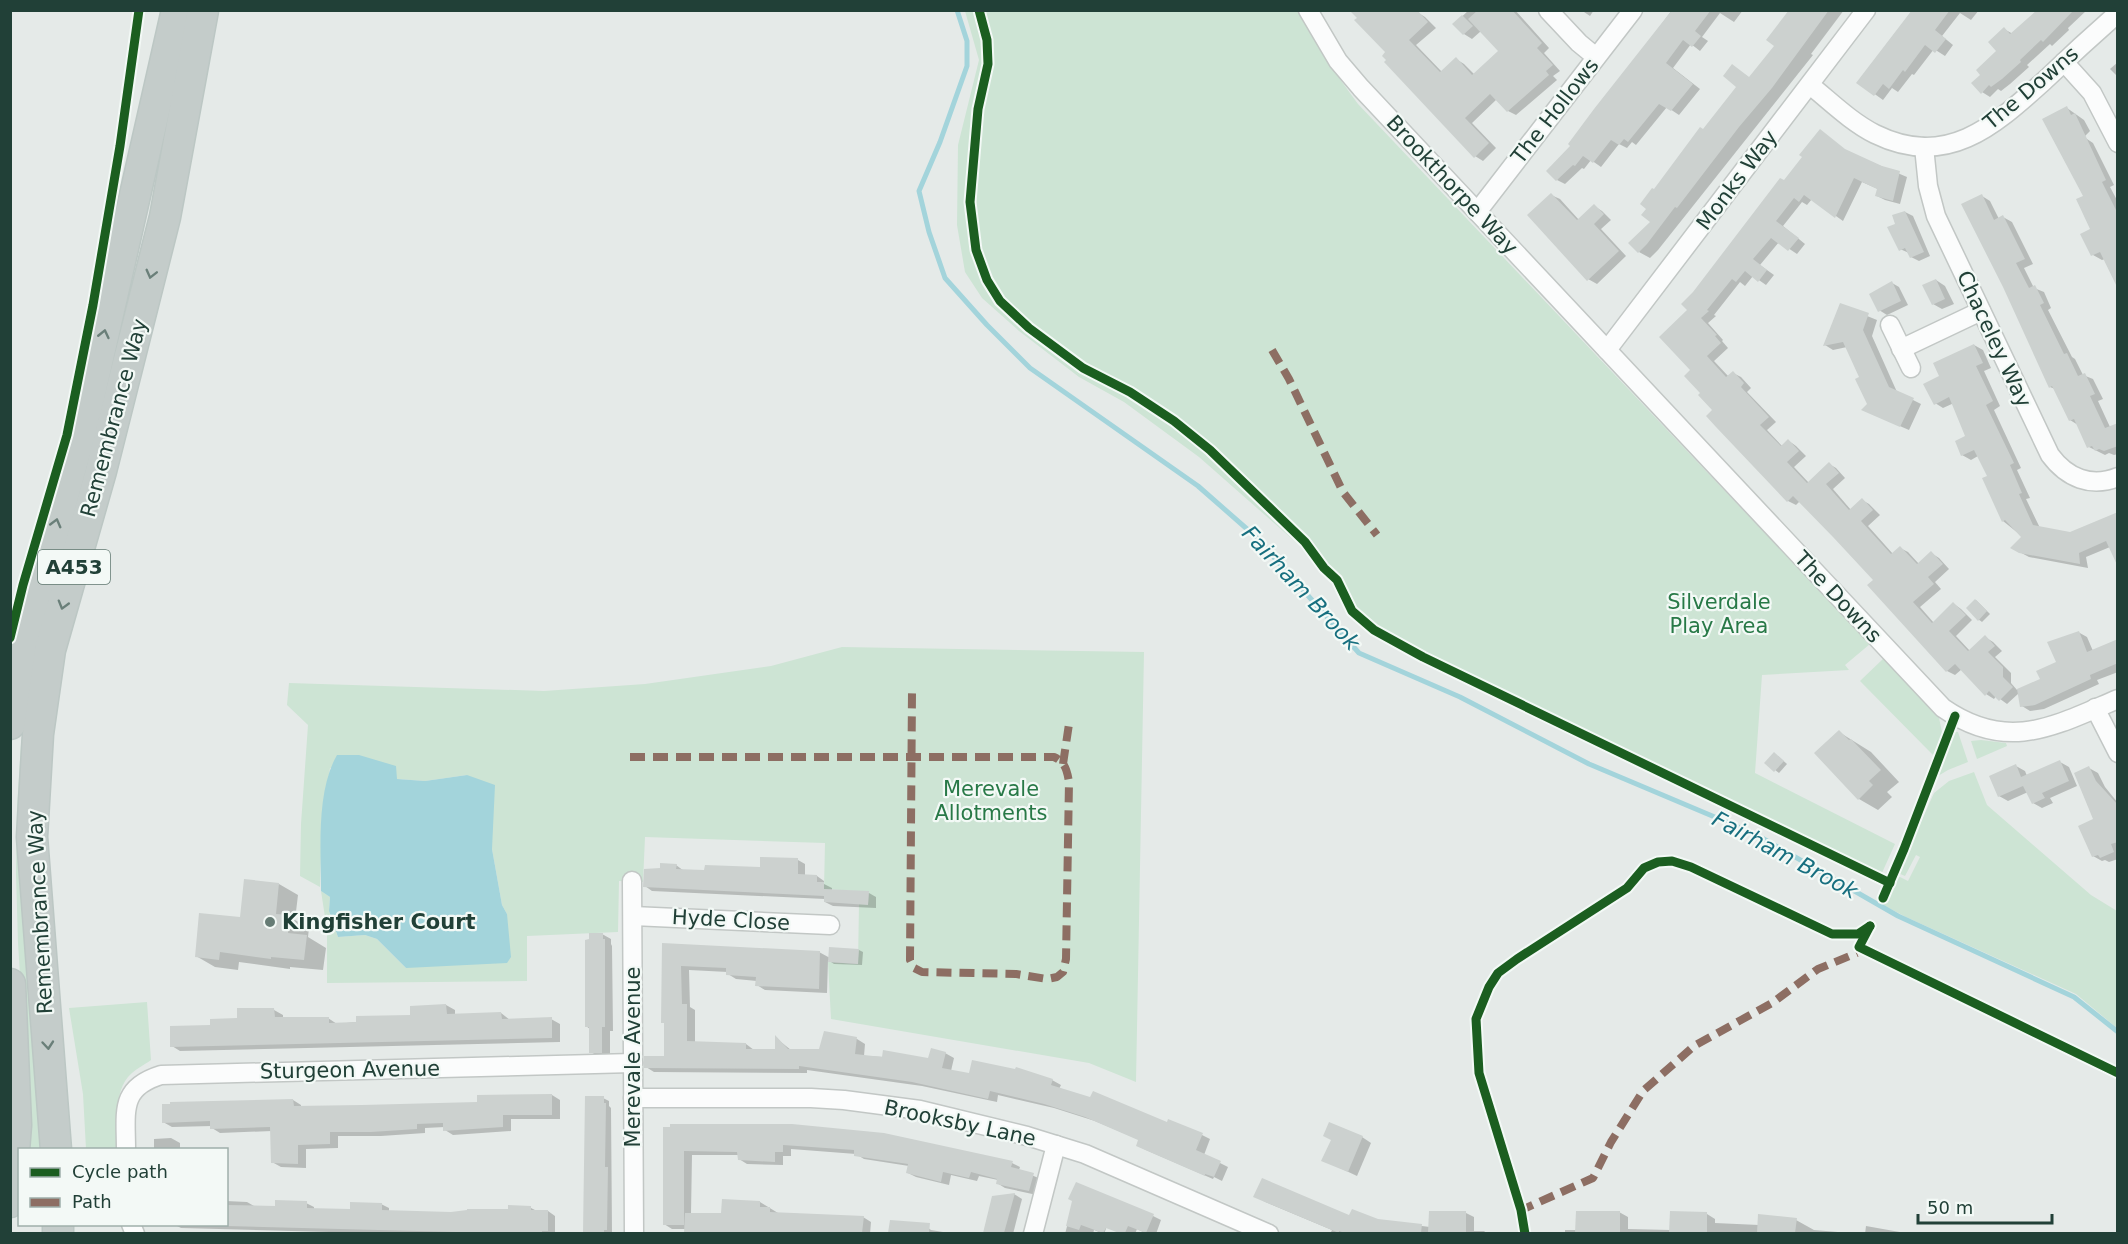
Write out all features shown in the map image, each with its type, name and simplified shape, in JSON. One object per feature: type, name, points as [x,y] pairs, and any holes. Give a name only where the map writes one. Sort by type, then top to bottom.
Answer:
[{"type":"highway","points":[[134,203],[159,10]]},
{"type":"highway","name":"Remembrance Way","points":[[10,724],[26,631],[84,420],[177,10]]},
{"type":"highway","name":"Remembrance Way","points":[[56,1148],[32,837],[38,734],[50,650],[102,471],[165,217],[204,10]]},
{"type":"highway","points":[[165,217],[224,10]]},
{"type":"highway","name":"Remembrance Way","points":[[10,984],[16,1125],[10,1202]]},
{"type":"street","name":"Brookthorpe Way","points":[[1308,10],[1338,61],[1607,350]]},
{"type":"street","points":[[1548,10],[1579,43],[1596,57]]},
{"type":"street","name":"The Hollows","points":[[1477,212],[1633,10]]},
{"type":"street","name":"Monks Way","points":[[1607,350],[1866,10]]},
{"type":"street","name":"The Downs","points":[[1810,85],[1874,133],[1907,145],[1924,147],[1952,143],[1968,139],[1983,131],[2008,113],[2118,13]]},
{"type":"street","points":[[2064,62],[2092,93],[2118,142]]},
{"type":"street","name":"Chaceley Way","points":[[1924,147],[1928,186],[1936,216],[2050,455],[2056,464],[2073,477],[2090,482],[2106,481],[2118,477]]},
{"type":"street","points":[[1901,349],[1981,311]]},
{"type":"street","points":[[1890,325],[1911,368]]},
{"type":"street","name":"The Downs","points":[[1607,350],[1943,708],[1970,723],[2001,732],[2019,733],[2047,728],[2118,699]]},
{"type":"street","points":[[2095,708],[2118,753]]},
{"type":"street","name":"Merevale Avenue","points":[[632,881],[634,1233]]},
{"type":"street","name":"Hyde Close","points":[[633,916],[830,925]]},
{"type":"street","name":"Sturgeon Avenue","points":[[126,1148],[129,1098],[142,1082],[161,1075],[633,1064]]},
{"type":"street","name":"Brooksby Lane","points":[[633,1098],[774,1097],[844,1100],[930,1113],[1085,1154],[1269,1233]]},
{"type":"street","points":[[1033,1233],[1056,1145]]},
{"type":"green space","name":"Silverdale Play Area","points":[[965,11],[1299,11],[1326,59],[1358,104],[1870,644],[1845,665],[1849,670],[1762,675],[1755,773],[1895,844],[1881,875],[1380,640],[1366,631],[1346,612],[1333,585],[1299,545],[1199,457],[1124,402],[1079,377],[1019,331],[982,298],[965,272],[957,225],[958,145],[979,60]]},
{"type":"green space","points":[[43,636],[41,1148],[25,1148],[26,1070],[16,874],[21,744],[33,660]]},
{"type":"green space","name":"Merevale Allotments","points":[[842,647],[1144,652],[1136,1082],[1089,1063],[831,1019],[828,962],[858,964],[859,904],[868,904],[869,892],[824,889],[825,843],[645,837],[643,882],[619,881],[618,932],[527,936],[527,981],[327,983],[327,930],[321,891],[330,897],[329,911],[338,937],[365,935],[377,939],[406,968],[507,914],[502,905],[492,849],[492,831],[467,775],[425,781],[397,779],[330,768],[323,827],[320,887],[300,876],[308,725],[287,705],[289,683],[544,691],[645,684],[771,666]]},
{"type":"green space","points":[[1884,658],[1938,713],[1943,737],[1933,755],[1860,681]]},
{"type":"green space","points":[[1954,732],[1958,732],[1968,762],[1933,779]]},
{"type":"green space","points":[[1971,741],[2006,743],[2007,746],[1977,759]]},
{"type":"green space","points":[[1974,772],[1987,805],[2091,895],[2117,911],[2117,1028],[2076,994],[1883,905],[1895,878],[1900,877],[1908,881],[1920,857],[1916,855],[1905,876],[1898,873],[1934,793],[1949,781]]},
{"type":"green space","points":[[147,1002],[151,1060],[136,1070],[123,1084],[118,1102],[119,1148],[86,1148],[83,1094],[69,1008]]},
{"type":"water","points":[[337,755],[359,755],[396,766],[397,779],[425,781],[467,775],[495,785],[492,849],[502,905],[507,914],[511,957],[507,963],[406,968],[377,939],[365,935],[338,937],[329,911],[330,897],[321,891],[323,803],[330,769]]},
{"type":"building","points":[[1349,10],[1417,10],[1428,22],[1409,40],[1440,72],[1456,57],[1472,75],[1498,51],[1468,19],[1478,10],[1512,10],[1542,43],[1537,48],[1553,65],[1546,71],[1549,75],[1507,112],[1490,94],[1465,118],[1489,143],[1474,158],[1384,62],[1386,60],[1382,56],[1385,52],[1354,20],[1357,18]]},
{"type":"building","points":[[1672,10],[1711,10],[1695,31],[1701,36],[1692,47],[1683,40],[1666,63],[1693,84],[1671,111],[1659,104],[1628,142],[1624,139],[1619,145],[1611,140],[1593,163],[1583,156],[1575,166],[1573,165],[1556,181],[1546,171],[1570,146],[1568,144],[1594,109]]},
{"type":"building","points":[[1789,10],[1829,10],[1772,88],[1677,208],[1675,207],[1638,253],[1628,243],[1650,222],[1641,215],[1646,209],[1640,204],[1652,188],[1654,189],[1700,127],[1703,129],[1736,87],[1723,76],[1732,64],[1749,77],[1774,46],[1766,40]]},
{"type":"building","points":[[1912,10],[1950,10],[1935,30],[1946,39],[1935,53],[1925,45],[1889,89],[1883,84],[1874,96],[1856,83]]},
{"type":"building","points":[[2037,10],[2074,10],[2043,42],[2041,40],[2020,60],[2021,62],[1991,87],[1989,85],[1981,94],[1971,83],[1980,75],[1976,70],[1996,51],[1988,42],[2004,27],[2010,34]]},
{"type":"building","points":[[1462,15],[1473,26],[1463,35],[1452,24]]},
{"type":"building","points":[[2067,106],[2071,115],[2075,113],[2106,180],[2102,182],[2118,214],[2118,289],[2100,252],[2091,256],[2080,234],[2090,229],[2076,199],[2083,196],[2042,119]]},
{"type":"building","points":[[1820,129],[1845,149],[1882,166],[1900,171],[1893,201],[1875,196],[1877,189],[1854,178],[1835,218],[1804,195],[1799,202],[1794,198],[1776,221],[1799,238],[1788,251],[1771,238],[1753,259],[1767,270],[1758,282],[1745,271],[1736,282],[1732,279],[1707,310],[1709,311],[1701,318],[1717,335],[1715,336],[1721,343],[1707,356],[1726,377],[1733,371],[1744,383],[1741,387],[1769,417],[1760,425],[1781,446],[1788,439],[1799,451],[1787,462],[1807,483],[1829,462],[1839,473],[1826,484],[1849,510],[1862,498],[1873,510],[1861,521],[1891,554],[1900,546],[1917,564],[1931,551],[1943,564],[1928,577],[1934,584],[1913,602],[1932,623],[1953,602],[1966,615],[1949,631],[1968,651],[1985,635],[1995,646],[1988,652],[2003,667],[2003,677],[2013,687],[1999,701],[1989,691],[1985,696],[1955,664],[1946,672],[1867,585],[1873,580],[1833,537],[1793,496],[1787,502],[1716,427],[1706,416],[1712,410],[1684,376],[1690,370],[1659,337],[1687,310],[1681,304],[1693,292],[1780,178],[1784,180],[1802,157],[1799,155]]},
{"type":"building","points":[[1551,193],[1577,220],[1594,204],[1604,214],[1594,224],[1619,251],[1587,281],[1527,215]]},
{"type":"building","points":[[1982,194],[1994,220],[2003,215],[2025,259],[2016,263],[2029,288],[2035,285],[2044,303],[2040,305],[2064,354],[2067,353],[2078,376],[2085,373],[2095,394],[2090,396],[2105,428],[2118,423],[2118,446],[2104,451],[2099,449],[2095,451],[2092,446],[2087,448],[2074,419],[2069,421],[2052,386],[2049,388],[2003,287],[1961,204]]},
{"type":"building","points":[[1905,211],[1924,252],[1910,258],[1905,248],[1899,251],[1887,227],[1895,224],[1892,215]]},
{"type":"building","points":[[1936,279],[1945,299],[1932,305],[1922,285]]},
{"type":"building","points":[[1892,281],[1901,301],[1878,312],[1869,294]]},
{"type":"building","points":[[1840,303],[1869,313],[1863,330],[1889,387],[1914,398],[1900,427],[1861,410],[1867,404],[1855,379],[1859,377],[1843,342],[1823,346]]},
{"type":"building","points":[[1974,344],[1983,363],[1976,366],[1993,401],[1986,405],[2014,463],[2010,465],[2022,493],[2019,494],[2033,525],[2070,532],[2118,512],[2118,567],[2106,541],[2079,553],[2080,564],[2019,553],[2010,548],[2021,537],[2005,520],[2002,522],[1982,478],[1987,476],[1974,450],[1961,456],[1955,441],[1965,436],[1949,397],[1934,405],[1923,384],[1939,376],[1933,363]]},
{"type":"building","points":[[1975,599],[1987,611],[1978,621],[1966,608]]},
{"type":"building","points":[[2079,631],[2087,652],[2118,639],[2118,663],[2090,675],[2091,679],[2035,705],[2020,707],[2017,689],[2040,679],[2036,671],[2056,662],[2047,642]]},
{"type":"building","points":[[1839,730],[1881,770],[1869,781],[1873,785],[1858,800],[1814,753]]},
{"type":"building","points":[[1774,752],[1784,761],[1774,772],[1764,763]]},
{"type":"building","points":[[2060,760],[2069,781],[2042,793],[2045,798],[2032,804],[2023,786],[1998,797],[1989,776],[2016,764],[2021,777]]},
{"type":"building","points":[[2089,766],[2096,781],[2118,805],[2118,842],[2111,844],[2114,852],[2100,858],[2098,855],[2092,857],[2078,826],[2093,819],[2074,773]]},
{"type":"building","points":[[760,857],[798,858],[798,874],[817,875],[817,882],[824,882],[824,889],[869,891],[868,905],[824,902],[824,896],[643,887],[644,869],[660,868],[660,863],[677,864],[676,869],[704,870],[705,865],[760,867]]},
{"type":"building","name":"Kingfisher Court","points":[[244,879],[279,883],[276,914],[290,915],[288,933],[307,935],[304,960],[271,957],[271,959],[220,952],[219,960],[195,957],[199,913],[240,917]]},
{"type":"building","points":[[589,933],[603,933],[603,939],[605,939],[605,1027],[602,1027],[602,1053],[589,1053],[589,1027],[585,1027],[585,940],[589,939]]},
{"type":"building","points":[[662,943],[820,951],[819,989],[755,986],[756,977],[726,975],[726,968],[681,966],[682,1004],[687,1004],[687,1041],[746,1043],[746,1049],[775,1049],[775,1035],[788,1049],[819,1049],[824,1031],[857,1037],[855,1054],[882,1057],[883,1050],[928,1058],[931,1048],[946,1052],[942,1068],[969,1073],[972,1060],[1015,1069],[1016,1067],[1053,1079],[1051,1085],[1090,1097],[1093,1091],[1167,1122],[1168,1119],[1203,1133],[1196,1150],[1221,1161],[1214,1177],[1205,1174],[1205,1176],[1136,1146],[1138,1140],[1085,1117],[990,1091],[988,1099],[912,1082],[799,1066],[799,1069],[644,1068],[644,1056],[664,1056],[664,1023],[661,1023]]},
{"type":"building","points":[[829,947],[859,949],[858,964],[828,962]]},
{"type":"building","points":[[446,1004],[447,1014],[501,1012],[502,1019],[552,1017],[552,1038],[170,1047],[170,1026],[210,1025],[210,1019],[237,1018],[237,1008],[274,1008],[275,1017],[329,1017],[329,1023],[356,1022],[356,1016],[410,1015],[410,1006]]},
{"type":"building","points":[[552,1094],[552,1115],[503,1115],[503,1127],[443,1131],[443,1123],[417,1124],[417,1129],[330,1132],[330,1144],[298,1145],[298,1164],[271,1163],[270,1127],[210,1129],[210,1121],[162,1123],[162,1104],[170,1104],[170,1102],[293,1099],[294,1106],[362,1105],[477,1102],[477,1095]]},
{"type":"building","points":[[585,1096],[604,1096],[604,1103],[606,1103],[605,1167],[608,1167],[607,1230],[604,1230],[604,1233],[583,1233]]},
{"type":"building","points":[[1329,1122],[1363,1136],[1348,1172],[1321,1161],[1331,1140],[1323,1136]]},
{"type":"building","points":[[670,1124],[792,1124],[884,1133],[1013,1161],[1011,1167],[1034,1173],[1029,1191],[996,1184],[997,1179],[971,1172],[969,1178],[943,1172],[941,1182],[906,1173],[908,1164],[854,1156],[854,1150],[783,1145],[783,1152],[775,1152],[775,1162],[738,1160],[737,1152],[684,1151],[684,1225],[663,1225],[663,1127],[670,1127]]},
{"type":"building","points":[[1262,1178],[1349,1215],[1352,1209],[1378,1219],[1422,1224],[1421,1233],[1345,1233],[1339,1231],[1339,1233],[1253,1197]]},
{"type":"building","points":[[1076,1182],[1154,1214],[1146,1233],[1128,1226],[1125,1233],[1106,1228],[1103,1233],[1081,1225],[1079,1230],[1066,1226],[1072,1201],[1068,1199]]},
{"type":"building","points":[[1015,1193],[1004,1233],[983,1233],[992,1196]]},
{"type":"building","points":[[722,1199],[760,1201],[760,1207],[770,1207],[770,1212],[864,1216],[862,1233],[684,1233],[685,1213],[721,1213]]},
{"type":"building","points":[[275,1200],[307,1201],[307,1208],[350,1209],[350,1202],[382,1203],[382,1210],[451,1212],[467,1209],[508,1209],[508,1205],[531,1206],[531,1210],[548,1210],[548,1231],[542,1231],[542,1233],[455,1233],[226,1226],[228,1226],[228,1205],[275,1206]]},
{"type":"building","points":[[1429,1211],[1466,1211],[1466,1233],[1428,1233]]},
{"type":"building","points":[[1576,1211],[1620,1211],[1620,1233],[1575,1233]]},
{"type":"building","points":[[1670,1211],[1707,1212],[1707,1233],[1669,1233]]},
{"type":"building","points":[[1758,1214],[1797,1218],[1795,1233],[1757,1233]]},
{"type":"building","points":[[890,1220],[930,1223],[929,1233],[888,1233]]},
{"type":"waterway","name":"Fairham Brook","points":[[957,10],[967,41],[967,66],[940,142],[919,191],[929,232],[945,278],[1030,368],[1198,486],[1255,536],[1359,653],[1460,697],[1589,764],[1755,834],[1898,916],[2074,997],[2118,1032]]},
{"type":"marked path","points":[[1272,350],[1289,379],[1343,492],[1377,535]]},
{"type":"marked path","points":[[630,757],[1054,757],[1065,767],[1069,782],[1066,959],[1063,972],[1057,977],[1047,979],[1016,974],[922,972],[914,968],[910,960],[912,692]]},
{"type":"marked path","points":[[1063,764],[1069,724]]},
{"type":"marked path","points":[[1519,1211],[1593,1178],[1611,1142],[1643,1091],[1694,1046],[1772,1003],[1818,969],[1857,953]]},
{"type":"cycle path","points":[[10,638],[23,585],[67,435],[93,305],[120,146],[139,10]]},
{"type":"cycle path","points":[[979,10],[987,40],[988,64],[978,109],[970,202],[976,250],[987,280],[1000,301],[1029,328],[1083,368],[1130,392],[1174,421],[1210,450],[1305,542],[1324,568],[1337,580],[1352,611],[1374,630],[1423,657],[1890,883]]},
{"type":"cycle path","points":[[1883,898],[1955,716]]},
{"type":"cycle path","points":[[1525,1234],[1521,1210],[1479,1073],[1476,1019],[1489,987],[1498,973],[1627,888],[1644,868],[1658,862],[1672,861],[1691,867],[1832,934],[1858,934],[1870,926]]},
{"type":"cycle path","points":[[1870,926],[1859,947],[2118,1073]]},
{"type":"place","name":"Kingfisher Court","points":[[270,922]]}]
